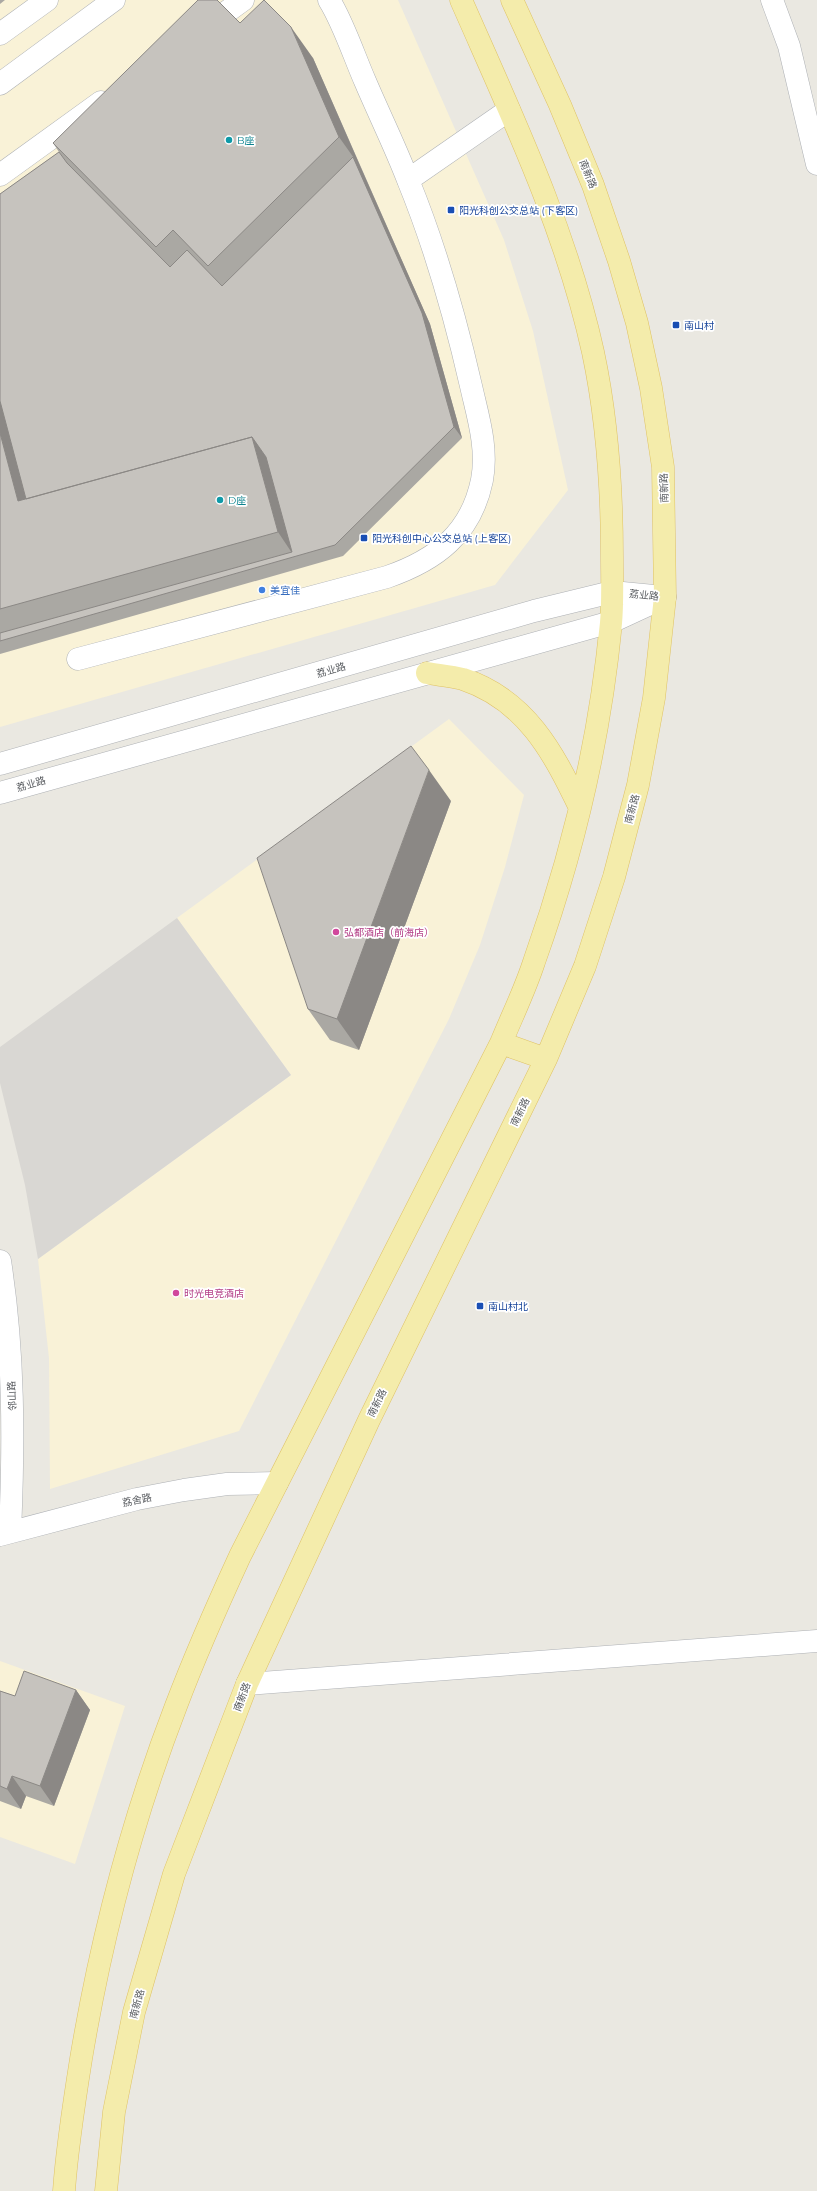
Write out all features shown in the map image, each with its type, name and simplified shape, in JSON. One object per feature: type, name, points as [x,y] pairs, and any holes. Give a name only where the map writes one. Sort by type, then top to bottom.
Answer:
[{"type":"main road","points":[[64,2191],[74,2104],[104,1943],[148,1785],[175,1708],[206,1631],[240,1556],[501,1043],[536,957],[560,883],[580,808],[597,726],[611,622],[612,592],[610,482],[603,416],[593,352],[559,233],[509,110],[461,0]]},
{"type":"main road","name":"南新路","points":[[106,2191],[114,2112],[134,2012],[174,1874],[247,1684],[369,1420],[546,1059],[585,966],[614,877],[638,785],[654,698],[665,597],[663,467],[651,388],[637,323],[619,261],[593,185],[560,105],[512,0]]},
{"type":"main road","points":[[427,673],[463,679],[491,692],[518,710],[540,736],[558,761],[580,808]]},
{"type":"main road","points":[[501,1043],[546,1059]]},
{"type":"street","points":[[0,34],[47,0]]},
{"type":"street","points":[[0,84],[114,0]]},
{"type":"street","points":[[186,42],[243,0]]},
{"type":"street","points":[[78,658],[387,577],[413,568],[438,553],[461,529],[473,507],[482,480],[484,450],[466,364],[447,294],[408,180],[329,0]]},
{"type":"street","points":[[772,0],[789,46],[817,164]]},
{"type":"street","points":[[0,175],[115,92]]},
{"type":"street","points":[[408,180],[509,110]]},
{"type":"street","name":"荔业路","points":[[0,764],[534,611],[612,592],[665,597]]},
{"type":"street","name":"荔业路","points":[[0,793],[611,622],[665,597]]},
{"type":"street","name":"邻山路","points":[[0,1261],[12,1394],[13,1444],[5,1533]]},
{"type":"street","name":"荔舍路","points":[[5,1533],[137,1499],[184,1490],[227,1484],[277,1483]]},
{"type":"street","points":[[247,1684],[817,1640]]},
{"type":"shaded area","points":[[0,0],[398,0],[504,240],[533,331],[568,490],[495,585],[0,727]]},
{"type":"shaded area","points":[[449,719],[524,795],[505,867],[480,945],[449,1019],[239,1431],[50,1489],[49,1358],[38,1259],[291,1075],[177,918]]},
{"type":"shaded area","points":[[177,918],[291,1075],[38,1259],[25,1185],[0,1083],[0,1047]]},
{"type":"shaded area","points":[[0,1661],[125,1706],[75,1864],[0,1837]]},
{"type":"building","name":"B座","points":[[198,0],[217,0],[240,23],[264,0],[291,27],[339,137],[208,266],[173,230],[156,247],[53,143]]},
{"type":"building","points":[[59,152],[67,163],[170,267],[187,250],[222,286],[353,157],[422,313],[454,427],[335,545],[0,641],[0,633],[292,552],[266,457],[252,437],[26,499],[0,401],[0,194]]},
{"type":"building","points":[[0,433],[18,501],[252,437],[278,532],[0,609]]},
{"type":"building","points":[[411,746],[429,770],[337,1019],[308,1009],[257,858]]},
{"type":"building","points":[[24,1671],[76,1690],[40,1786],[12,1776],[7,1789],[0,1786],[0,1691],[15,1696]]},
{"type":"place","name":"B座","points":[[229,140]]},
{"type":"place","name":"阳光科创公交总站 (下客区)","points":[[451,210]]},
{"type":"place","name":"南山村","points":[[676,325]]},
{"type":"place","name":"D座","points":[[220,500]]},
{"type":"place","name":"阳光科创中心公交总站 (上客区)","points":[[364,538]]},
{"type":"place","name":"美宜佳","points":[[262,590]]},
{"type":"place","name":"弘都酒店（前海店）","points":[[336,932]]},
{"type":"place","name":"时光电竞酒店","points":[[176,1293]]},
{"type":"place","name":"南山村北","points":[[480,1306]]}]
